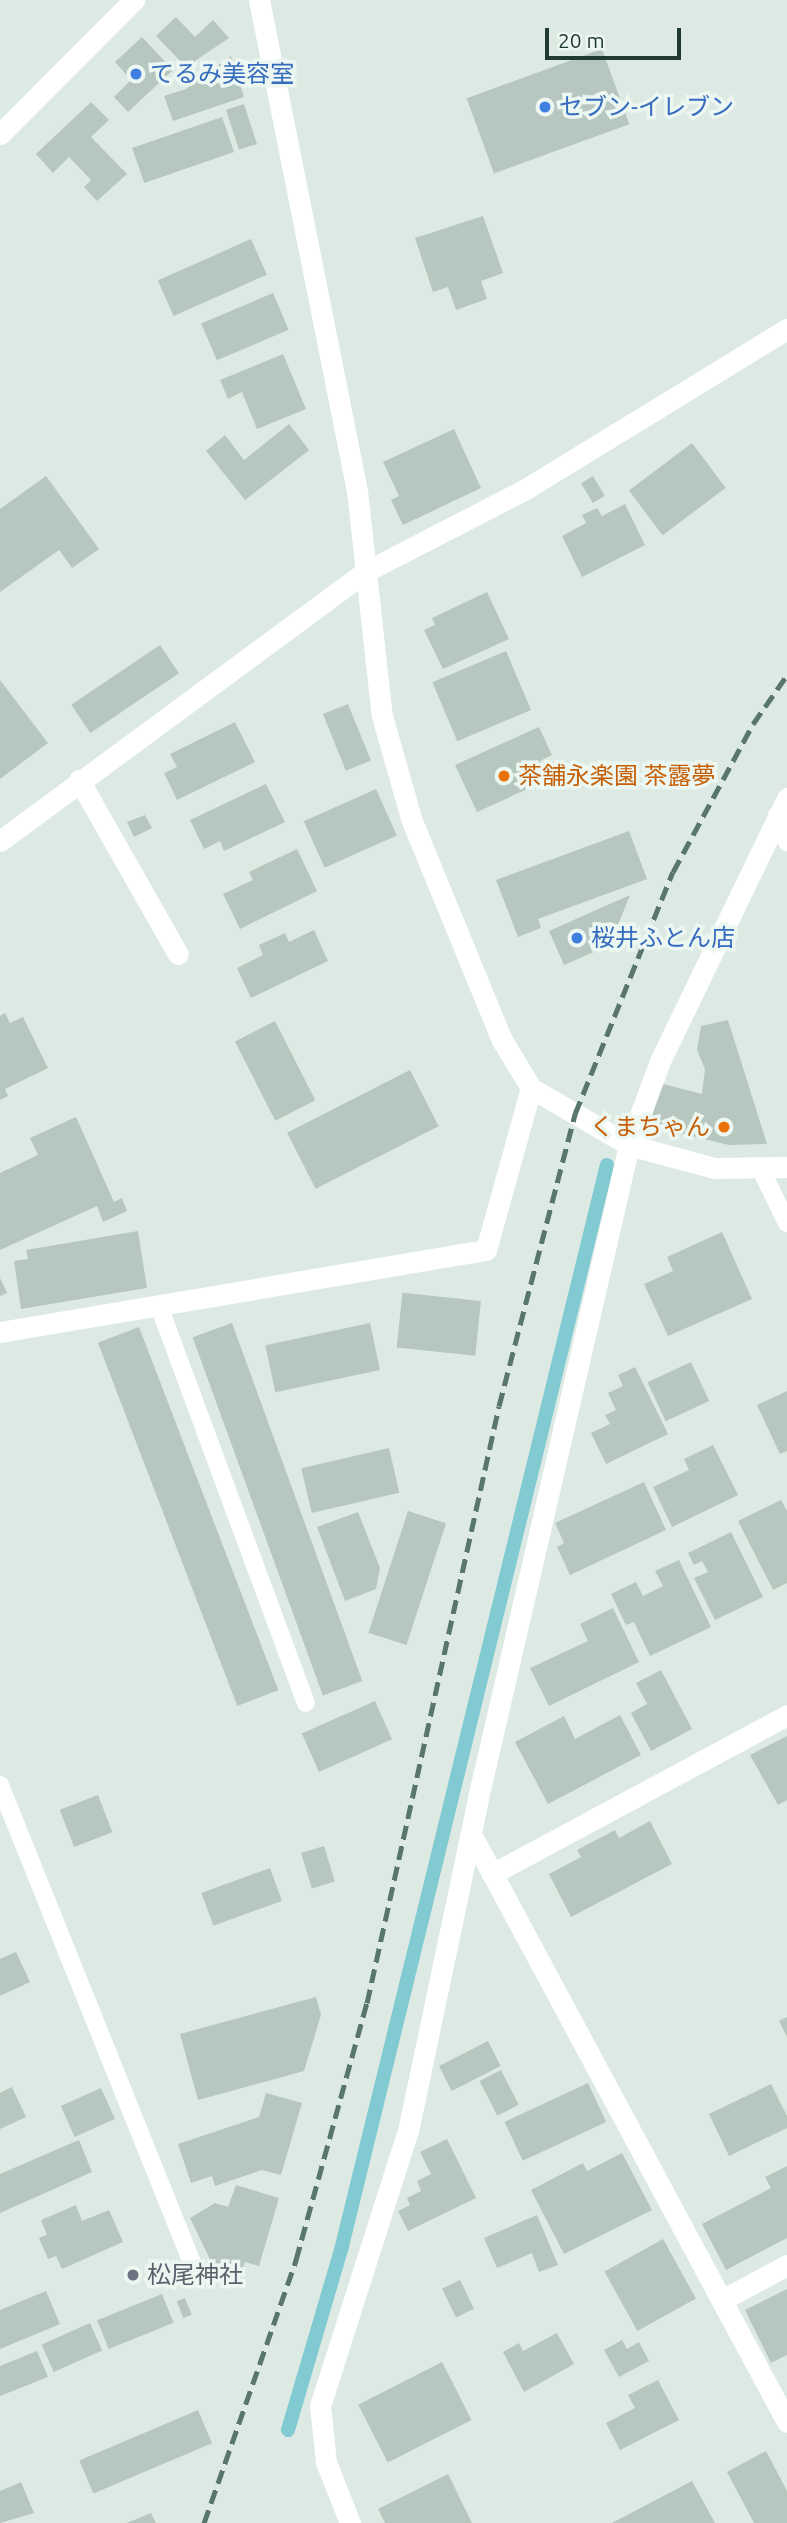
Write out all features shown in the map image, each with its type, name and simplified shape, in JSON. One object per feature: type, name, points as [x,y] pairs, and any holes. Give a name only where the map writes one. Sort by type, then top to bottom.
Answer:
[{"type":"street","points":[[0,134],[134,0]]},
{"type":"street","points":[[259,0],[357,491],[363,573],[382,716],[412,821],[502,1040],[531,1088],[629,1145],[714,1168],[761,1170],[787,1167]]},
{"type":"street","points":[[0,841],[79,780],[363,573],[524,490],[787,329]]},
{"type":"street","points":[[79,780],[178,954]]},
{"type":"street","points":[[350,2523],[326,2462],[320,2406],[408,2131],[629,1145],[660,1061],[782,807]]},
{"type":"street","points":[[0,1332],[486,1250],[531,1088]]},
{"type":"street","points":[[492,1874],[787,1715]]},
{"type":"street","points":[[472,1836],[787,2422]]},
{"type":"street","points":[[722,2300],[787,2265]]},
{"type":"lane","points":[[782,807],[787,842]]},
{"type":"lane","points":[[761,1170],[787,1223]]},
{"type":"lane","points":[[159,1306],[306,1703]]},
{"type":"lane","points":[[0,1785],[197,2276]]},
{"type":"building","points":[[176,17],[195,37],[213,20],[229,38],[186,67],[156,36]]},
{"type":"building","points":[[142,37],[173,70],[128,112],[114,97],[131,80],[115,62]]},
{"type":"building","points":[[602,49],[629,124],[494,173],[467,98]]},
{"type":"building","points":[[231,56],[244,97],[173,121],[164,96],[186,89]]},
{"type":"building","points":[[91,102],[109,120],[91,137],[127,174],[97,201],[84,187],[91,180],[69,157],[53,173],[36,154]]},
{"type":"building","points":[[244,104],[257,144],[239,150],[226,110]]},
{"type":"building","points":[[222,117],[234,152],[144,183],[132,148]]},
{"type":"building","points":[[483,216],[503,273],[481,281],[487,299],[456,310],[448,287],[433,292],[415,238]]},
{"type":"building","points":[[251,239],[267,275],[174,316],[158,280]]},
{"type":"building","points":[[273,293],[289,330],[217,360],[201,323]]},
{"type":"building","points":[[283,354],[306,409],[257,429],[242,392],[228,399],[220,380]]},
{"type":"building","points":[[289,424],[309,450],[245,500],[206,451],[225,435],[244,460]]},
{"type":"building","points":[[454,429],[481,488],[403,525],[391,500],[399,496],[383,462]]},
{"type":"building","points":[[692,443],[726,488],[663,535],[629,491]]},
{"type":"building","points":[[46,476],[99,549],[72,568],[59,550],[0,592],[0,509]]},
{"type":"building","points":[[593,476],[605,496],[593,503],[581,483]]},
{"type":"building","points":[[625,504],[645,545],[582,577],[562,536],[586,523],[582,515],[597,508],[602,516]]},
{"type":"building","points":[[487,592],[509,639],[443,669],[424,630],[435,625],[432,618]]},
{"type":"building","points":[[160,645],[179,673],[90,733],[71,705]]},
{"type":"building","points":[[506,651],[531,710],[457,741],[432,682]]},
{"type":"building","points":[[0,680],[48,743],[0,779]]},
{"type":"building","points":[[348,704],[371,761],[346,771],[323,714]]},
{"type":"building","points":[[235,722],[255,762],[177,800],[164,773],[177,767],[170,754]]},
{"type":"building","points":[[539,727],[552,755],[540,761],[549,779],[477,812],[455,765]]},
{"type":"building","points":[[266,784],[285,822],[224,851],[220,841],[204,849],[190,820]]},
{"type":"building","points":[[376,789],[397,836],[325,868],[304,821]]},
{"type":"building","points":[[145,815],[152,828],[134,837],[127,822]]},
{"type":"building","points":[[629,831],[647,879],[538,919],[541,928],[518,937],[496,880]]},
{"type":"building","points":[[297,849],[317,891],[240,929],[223,894],[253,880],[249,872]]},
{"type":"building","points":[[630,895],[610,945],[564,965],[549,931]]},
{"type":"building","points":[[314,930],[328,961],[251,998],[237,968],[263,955],[259,945],[285,933],[289,942]]},
{"type":"building","points":[[5,1013],[10,1023],[23,1017],[48,1068],[5,1089],[8,1096],[0,1100],[0,1016]]},
{"type":"building","points":[[728,1020],[767,1144],[729,1145],[650,1126],[659,1083],[702,1094],[705,1069],[697,1050],[701,1026]]},
{"type":"building","points":[[275,1021],[315,1100],[275,1121],[235,1041]]},
{"type":"building","points":[[410,1070],[439,1126],[316,1189],[287,1133]]},
{"type":"building","points":[[76,1117],[114,1202],[122,1198],[127,1211],[103,1222],[97,1206],[0,1250],[0,1173],[38,1155],[30,1138]]},
{"type":"building","points":[[138,1231],[147,1288],[21,1309],[14,1261],[28,1259],[26,1250]]},
{"type":"building","points":[[722,1232],[752,1299],[668,1336],[644,1284],[673,1271],[667,1257]]},
{"type":"building","points":[[0,1278],[7,1293],[0,1296]]},
{"type":"building","points":[[402,1293],[481,1301],[475,1356],[397,1347]]},
{"type":"building","points":[[232,1323],[362,1681],[323,1695],[193,1337]]},
{"type":"building","points":[[370,1323],[380,1370],[275,1392],[265,1345]]},
{"type":"building","points":[[139,1327],[278,1690],[237,1706],[98,1343]]},
{"type":"building","points":[[691,1362],[709,1401],[666,1421],[647,1382]]},
{"type":"building","points":[[635,1367],[668,1434],[606,1464],[591,1433],[610,1424],[605,1415],[616,1410],[608,1393],[623,1386],[618,1375]]},
{"type":"building","points":[[787,1391],[787,1451],[780,1454],[757,1405]]},
{"type":"building","points":[[713,1445],[738,1495],[672,1527],[653,1487],[689,1470],[684,1459]]},
{"type":"building","points":[[389,1448],[399,1493],[312,1513],[301,1468]]},
{"type":"building","points":[[644,1482],[666,1530],[570,1575],[557,1547],[564,1543],[555,1523]]},
{"type":"building","points":[[781,1500],[787,1511],[787,1583],[773,1590],[738,1521]]},
{"type":"building","points":[[408,1511],[446,1523],[406,1645],[368,1633]]},
{"type":"building","points":[[358,1512],[380,1568],[376,1589],[345,1601],[317,1527]]},
{"type":"building","points":[[731,1532],[763,1597],[715,1620],[694,1578],[708,1572],[702,1561],[694,1565],[688,1553]]},
{"type":"building","points":[[679,1560],[711,1627],[650,1656],[634,1622],[626,1625],[611,1594],[636,1582],[643,1596],[663,1586],[655,1571]]},
{"type":"building","points":[[613,1608],[639,1662],[549,1706],[530,1668],[588,1641],[580,1624]]},
{"type":"building","points":[[661,1670],[692,1729],[651,1751],[631,1713],[647,1704],[636,1683]]},
{"type":"building","points":[[375,1701],[392,1739],[319,1772],[302,1734]]},
{"type":"building","points":[[620,1715],[641,1755],[548,1804],[515,1742],[564,1716],[575,1739]]},
{"type":"building","points":[[787,1736],[787,1800],[778,1805],[750,1755]]},
{"type":"building","points":[[98,1795],[112,1832],[74,1847],[60,1810]]},
{"type":"building","points":[[650,1821],[672,1864],[571,1917],[549,1874],[581,1857],[577,1850],[615,1830],[619,1838]]},
{"type":"building","points":[[324,1846],[335,1881],[312,1888],[301,1853]]},
{"type":"building","points":[[270,1868],[282,1901],[213,1926],[201,1893]]},
{"type":"building","points":[[16,1952],[30,1982],[0,1996],[0,1959]]},
{"type":"building","points":[[316,1997],[321,2015],[304,2071],[198,2100],[180,2034]]},
{"type":"building","points":[[787,2017],[787,2037],[779,2021]]},
{"type":"building","points":[[488,2041],[501,2066],[452,2091],[439,2066]]},
{"type":"building","points":[[501,2070],[519,2105],[497,2116],[480,2081]]},
{"type":"building","points":[[588,2083],[606,2122],[523,2161],[505,2122]]},
{"type":"building","points":[[771,2084],[787,2116],[787,2128],[729,2156],[709,2114]]},
{"type":"building","points":[[12,2087],[26,2117],[0,2129],[0,2093]]},
{"type":"building","points":[[101,2088],[115,2119],[75,2137],[61,2106]]},
{"type":"building","points":[[266,2093],[302,2103],[281,2175],[262,2170],[215,2186],[212,2176],[191,2183],[178,2144],[259,2117]]},
{"type":"building","points":[[447,2139],[476,2198],[408,2231],[398,2211],[410,2205],[407,2198],[421,2191],[417,2181],[431,2174],[420,2152]]},
{"type":"building","points":[[79,2140],[92,2172],[0,2213],[0,2174]]},
{"type":"building","points":[[622,2153],[652,2210],[564,2254],[531,2190],[583,2163],[587,2171]]},
{"type":"building","points":[[787,2166],[787,2238],[726,2270],[702,2224],[771,2188],[765,2177]]},
{"type":"building","points":[[236,2185],[279,2198],[259,2266],[245,2262],[237,2285],[220,2280],[190,2218],[215,2203],[228,2207]]},
{"type":"building","points":[[76,2205],[82,2221],[109,2210],[123,2242],[62,2269],[56,2256],[48,2259],[39,2238],[47,2235],[41,2220]]},
{"type":"building","points":[[537,2215],[558,2265],[539,2272],[532,2253],[497,2268],[484,2238]]},
{"type":"building","points":[[663,2239],[696,2298],[637,2331],[604,2271]]},
{"type":"building","points":[[460,2280],[474,2309],[456,2318],[442,2289]]},
{"type":"building","points":[[787,2289],[787,2355],[771,2363],[745,2310]]},
{"type":"building","points":[[46,2291],[60,2324],[0,2349],[0,2310]]},
{"type":"building","points":[[162,2294],[174,2323],[109,2349],[97,2320]]},
{"type":"building","points":[[185,2298],[192,2315],[183,2318],[177,2301]]},
{"type":"building","points":[[90,2323],[102,2350],[54,2372],[42,2345]]},
{"type":"building","points":[[557,2333],[574,2364],[524,2392],[503,2352],[519,2343],[523,2351]]},
{"type":"building","points":[[622,2340],[627,2349],[639,2342],[649,2361],[619,2377],[604,2350]]},
{"type":"building","points":[[37,2351],[48,2377],[0,2396],[0,2366]]},
{"type":"building","points":[[442,2362],[472,2420],[388,2463],[358,2405]]},
{"type":"building","points":[[658,2380],[679,2420],[620,2450],[606,2423],[635,2408],[628,2395]]},
{"type":"building","points":[[198,2410],[212,2443],[93,2494],[79,2460]]},
{"type":"building","points":[[766,2451],[787,2491],[787,2523],[754,2523],[727,2472]]},
{"type":"building","points":[[448,2474],[472,2523],[385,2523],[378,2509]]},
{"type":"building","points":[[692,2481],[715,2523],[612,2523]]},
{"type":"building","points":[[21,2482],[34,2513],[0,2523],[0,2491]]},
{"type":"building","points":[[151,2513],[156,2523],[127,2523]]},
{"type":"waterway","points":[[288,2430],[342,2246],[607,1165]]},
{"type":"railway","points":[[204,2523],[296,2260],[367,2003],[499,1406],[575,1114],[673,872],[753,724],[787,675]]},
{"type":"place","name":"てるみ美容室","points":[[136,74]]},
{"type":"place","name":"セブン-イレブン","points":[[545,107]]},
{"type":"place","name":"茶舗永楽園 茶露夢","points":[[504,776]]},
{"type":"place","name":"桜井ふとん店","points":[[577,938]]},
{"type":"place","name":"くまちゃん","points":[[724,1127]]},
{"type":"place","name":"松尾神社","points":[[133,2275]]}]
